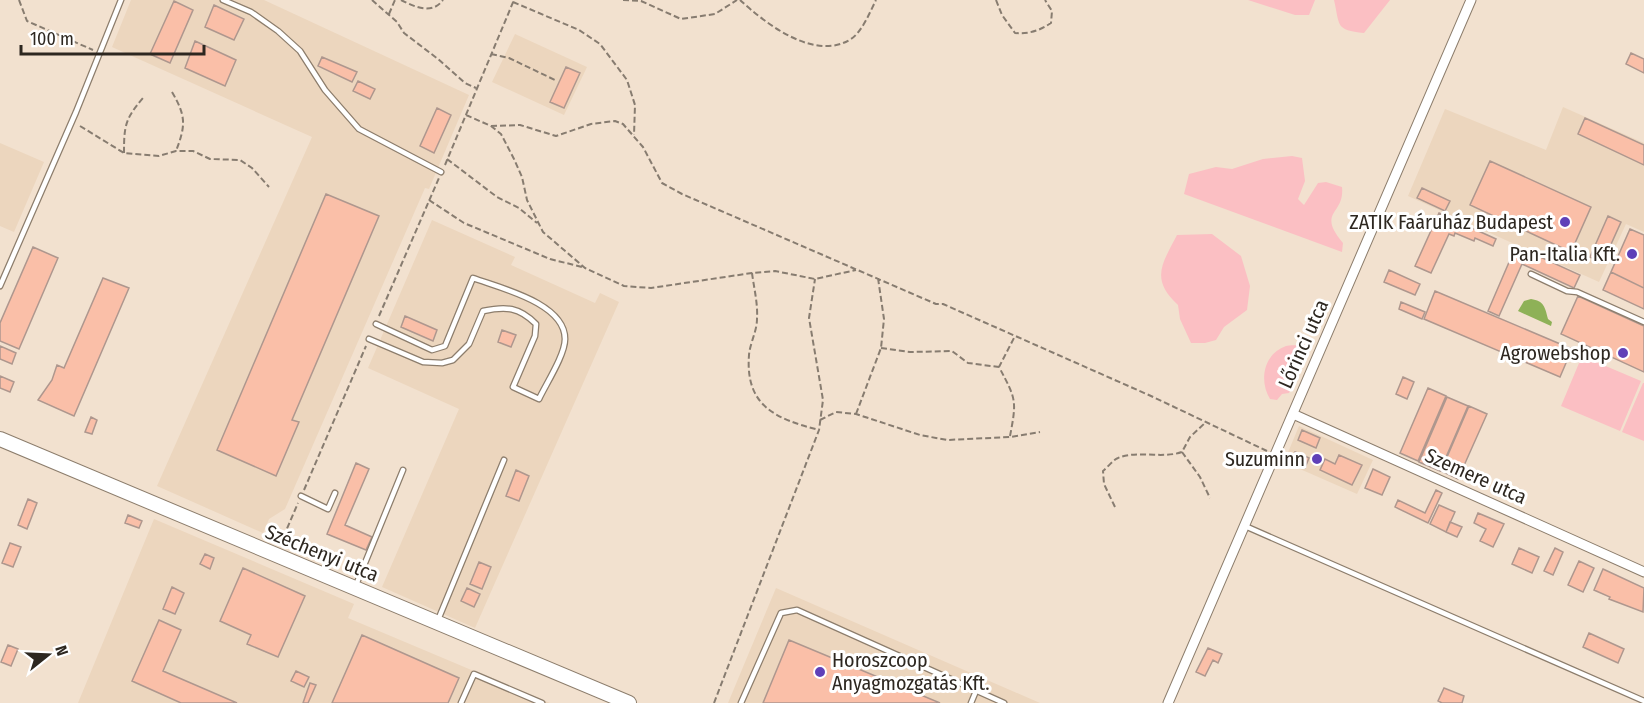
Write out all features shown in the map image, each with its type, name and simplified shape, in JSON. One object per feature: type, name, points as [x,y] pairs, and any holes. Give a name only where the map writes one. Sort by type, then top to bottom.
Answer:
[{"type":"street","name":"Lőrinci utca","points":[[1168,703],[1472,0]]},
{"type":"street","name":"Szemere utca","points":[[1293,414],[1644,572]]},
{"type":"street","name":"Széchenyi utca","points":[[0,439],[629,703]]},
{"type":"lane","points":[[0,285],[101,53],[121,0]]},
{"type":"lane","points":[[223,0],[251,12],[278,31],[300,51],[325,90],[359,129],[441,172]]},
{"type":"lane","points":[[1531,274],[1644,322]]},
{"type":"lane","points":[[369,339],[423,362],[442,363],[453,360],[469,344],[483,311],[499,308],[525,313],[536,324],[536,336],[513,387],[539,399],[563,349],[565,339],[562,323],[540,304],[473,278],[445,346],[432,350],[375,324]]},
{"type":"lane","points":[[437,622],[504,460]]},
{"type":"lane","points":[[355,588],[404,470]]},
{"type":"lane","points":[[301,496],[328,509],[335,493]]},
{"type":"lane","points":[[1245,526],[1644,701]]},
{"type":"lane","points":[[741,703],[781,613],[797,610],[1004,703]]},
{"type":"lane","points":[[461,703],[474,674],[542,703]]},
{"type":"lane","points":[[971,703],[976,691]]},
{"type":"path","points":[[19,0],[27,21],[101,53]]},
{"type":"path","points":[[372,0],[397,22],[404,33],[465,83],[477,88]]},
{"type":"path","points":[[389,15],[395,0]]},
{"type":"path","points":[[401,0],[415,7],[429,9],[441,4],[443,0]]},
{"type":"path","points":[[623,0],[641,1],[681,18],[715,14],[739,0],[757,16],[777,27],[790,38],[832,47],[853,38],[876,0]]},
{"type":"path","points":[[996,0],[1002,15],[1015,33],[1025,34],[1041,30],[1051,23],[1052,11],[1045,0]]},
{"type":"path","points":[[375,324],[514,1],[579,30],[600,44],[627,80],[635,105],[634,135]]},
{"type":"path","points":[[491,54],[509,58],[555,80]]},
{"type":"path","points":[[172,92],[182,112],[183,131],[176,151]]},
{"type":"path","points":[[124,153],[124,128],[132,110],[143,98]]},
{"type":"path","points":[[466,115],[491,126],[501,134],[522,177],[527,200],[543,232],[585,268]]},
{"type":"path","points":[[72,121],[124,153],[159,156],[176,151],[193,151],[210,159],[240,160],[252,168],[269,187]]},
{"type":"path","points":[[491,126],[520,125],[556,136],[591,124],[615,121],[623,124],[644,147],[662,183],[682,194],[1015,336],[1275,455]]},
{"type":"path","points":[[447,159],[497,197],[519,208],[540,225]]},
{"type":"path","points":[[429,200],[464,223],[550,259],[585,268],[624,286],[651,288],[775,271],[815,279],[857,269]]},
{"type":"path","points":[[752,273],[758,321],[749,354],[750,376],[756,396],[765,408],[787,421],[819,430]]},
{"type":"path","points":[[856,414],[881,348],[884,319],[878,278]]},
{"type":"path","points":[[714,703],[819,430],[823,400],[809,318],[815,279]]},
{"type":"path","points":[[999,367],[1015,336]]},
{"type":"path","points":[[276,556],[369,339]]},
{"type":"path","points":[[881,348],[910,352],[952,351],[969,363],[999,367]]},
{"type":"path","points":[[999,367],[1011,390],[1016,406],[1010,437]]},
{"type":"path","points":[[820,420],[836,412],[856,414],[920,435],[947,440],[1010,437],[1040,432]]},
{"type":"path","points":[[1115,507],[1104,484],[1103,471],[1118,458],[1145,455],[1170,456],[1182,452],[1190,437],[1206,422]]},
{"type":"path","points":[[1182,452],[1200,477],[1210,498]]},
{"type":"shaded area","points":[[131,0],[264,0],[469,95],[429,189],[425,188],[285,509],[269,519],[263,533],[157,486],[312,137],[112,47]]},
{"type":"shaded area","points":[[1248,0],[1315,0],[1309,15],[1295,15]]},
{"type":"shaded area","points":[[1334,0],[1390,0],[1364,33],[1348,30],[1340,25]]},
{"type":"shaded area","points":[[515,34],[587,67],[564,115],[492,82]]},
{"type":"shaded area","points":[[1563,107],[1644,143],[1644,232],[1626,224],[1599,282],[1408,196],[1445,109],[1546,150]]},
{"type":"shaded area","points":[[0,143],[44,162],[14,232],[0,226]]},
{"type":"shaded area","points":[[1292,156],[1302,158],[1305,181],[1298,199],[1304,205],[1318,183],[1326,182],[1342,187],[1342,196],[1333,213],[1332,225],[1343,243],[1342,252],[1184,194],[1189,174],[1216,167],[1232,169],[1263,159]]},
{"type":"shaded area","points":[[432,220],[515,257],[511,265],[595,303],[600,293],[619,302],[475,628],[382,587],[459,409],[368,368]]},
{"type":"shaded area","points":[[1212,234],[1241,256],[1250,286],[1247,310],[1224,327],[1216,340],[1191,343],[1180,319],[1178,305],[1164,287],[1161,271],[1177,235]]},
{"type":"shaded area","points":[[1531,299],[1543,305],[1548,319],[1552,322],[1551,326],[1518,311],[1524,301]]},
{"type":"shaded area","points":[[1306,344],[1311,348],[1289,393],[1282,394],[1277,400],[1270,399],[1264,376],[1272,355],[1286,346]]},
{"type":"shaded area","points":[[1582,356],[1641,381],[1620,431],[1561,406]]},
{"type":"shaded area","points":[[1644,383],[1644,441],[1622,432]]},
{"type":"shaded area","points":[[1299,426],[1373,460],[1357,494],[1284,462]]},
{"type":"shaded area","points":[[154,519],[354,604],[348,618],[550,703],[78,703]]},
{"type":"shaded area","points":[[776,588],[1040,703],[728,703]]},
{"type":"building","points":[[174,1],[193,10],[170,63],[150,54]]},
{"type":"building","points":[[214,5],[244,19],[234,40],[205,27]]},
{"type":"building","points":[[195,41],[236,60],[225,86],[185,68]]},
{"type":"building","points":[[1631,53],[1644,59],[1644,73],[1626,64]]},
{"type":"building","points":[[322,57],[357,72],[352,82],[318,66]]},
{"type":"building","points":[[566,67],[580,73],[564,108],[550,102]]},
{"type":"building","points":[[358,81],[375,89],[370,99],[353,91]]},
{"type":"building","points":[[437,108],[451,115],[434,153],[420,146]]},
{"type":"building","points":[[1585,118],[1644,145],[1644,165],[1578,134]]},
{"type":"building","points":[[1490,161],[1591,207],[1571,252],[1470,205]]},
{"type":"building","points":[[1422,188],[1450,201],[1445,211],[1417,198]]},
{"type":"building","points":[[326,194],[379,216],[292,420],[299,422],[276,476],[217,450]]},
{"type":"building","points":[[1439,213],[1496,239],[1493,246],[1475,238],[1474,241],[1455,233],[1454,236],[1449,234],[1431,273],[1415,266]]},
{"type":"building","points":[[1608,216],[1621,222],[1603,262],[1590,257]]},
{"type":"building","name":"Pan-Italia Kft.","points":[[1630,229],[1644,235],[1644,288],[1611,272]]},
{"type":"building","points":[[1516,246],[1580,275],[1574,288],[1522,264],[1499,316],[1488,311]]},
{"type":"building","points":[[33,247],[58,258],[19,349],[0,341],[0,323]]},
{"type":"building","points":[[1389,270],[1420,284],[1415,295],[1384,282]]},
{"type":"building","name":"Pan-Italia Kft.","points":[[1611,272],[1644,288],[1644,309],[1603,290]]},
{"type":"building","points":[[103,278],[129,288],[74,416],[38,400],[52,380],[57,365],[64,368]]},
{"type":"building","points":[[1435,291],[1572,349],[1560,377],[1424,319]]},
{"type":"building","name":"Agrowebshop","points":[[1578,296],[1644,326],[1644,372],[1561,334]]},
{"type":"building","points":[[1401,302],[1425,312],[1422,319],[1399,309]]},
{"type":"building","points":[[405,316],[437,330],[433,341],[401,327]]},
{"type":"building","points":[[502,330],[516,335],[511,347],[498,342]]},
{"type":"building","points":[[0,346],[16,353],[12,364],[0,359]]},
{"type":"building","points":[[0,376],[14,382],[10,392],[0,388]]},
{"type":"building","points":[[1403,377],[1414,382],[1407,399],[1396,394]]},
{"type":"building","points":[[1428,388],[1446,396],[1418,461],[1400,453]]},
{"type":"building","points":[[1447,397],[1468,406],[1440,471],[1419,462]]},
{"type":"building","points":[[1469,406],[1487,414],[1458,479],[1441,471]]},
{"type":"building","points":[[91,417],[97,420],[92,434],[85,432]]},
{"type":"building","points":[[1302,430],[1320,438],[1316,448],[1298,440]]},
{"type":"building","points":[[1295,452],[1309,458],[1305,468],[1290,461]]},
{"type":"building","points":[[1339,455],[1362,465],[1352,485],[1320,470],[1325,459],[1335,464]]},
{"type":"building","points":[[356,463],[369,469],[345,525],[372,537],[366,550],[327,534]]},
{"type":"building","points":[[1373,469],[1390,477],[1382,495],[1365,488]]},
{"type":"building","points":[[516,470],[529,476],[519,501],[506,496]]},
{"type":"building","points":[[1436,490],[1442,493],[1428,523],[1395,507],[1398,500],[1425,513]]},
{"type":"building","points":[[28,499],[37,503],[27,529],[18,525]]},
{"type":"building","points":[[1439,505],[1455,512],[1446,532],[1430,524]]},
{"type":"building","points":[[1478,513],[1504,524],[1493,547],[1480,541],[1486,529],[1474,523]]},
{"type":"building","points":[[128,515],[142,521],[139,528],[125,523]]},
{"type":"building","points":[[1450,522],[1462,527],[1457,537],[1446,532]]},
{"type":"building","points":[[10,543],[21,547],[13,567],[2,563]]},
{"type":"building","points":[[1519,548],[1539,557],[1532,573],[1512,564]]},
{"type":"building","points":[[1555,548],[1563,552],[1553,575],[1544,571]]},
{"type":"building","points":[[205,554],[214,558],[210,569],[200,564]]},
{"type":"building","points":[[1579,561],[1594,568],[1583,592],[1568,585]]},
{"type":"building","points":[[479,562],[491,567],[482,589],[470,584]]},
{"type":"building","points":[[243,568],[305,596],[278,657],[247,644],[251,635],[220,621]]},
{"type":"building","points":[[1603,569],[1644,588],[1643,612],[1609,599],[1610,597],[1594,590]]},
{"type":"building","points":[[172,587],[184,593],[175,614],[163,609]]},
{"type":"building","points":[[467,588],[480,594],[474,607],[461,601]]},
{"type":"building","points":[[159,620],[181,630],[163,671],[237,703],[181,703],[132,681]]},
{"type":"building","points":[[1589,633],[1624,649],[1618,663],[1583,647]]},
{"type":"building","points":[[362,635],[459,678],[448,703],[332,703]]},
{"type":"building","name":"Horoszcoop Anyagmozgatás Kft.","points":[[789,640],[940,703],[763,703]]},
{"type":"building","points":[[8,645],[18,649],[11,666],[1,662]]},
{"type":"building","points":[[1208,648],[1222,654],[1218,663],[1213,660],[1205,676],[1196,672]]},
{"type":"building","points":[[296,671],[309,677],[304,687],[291,681]]},
{"type":"building","points":[[310,683],[316,685],[308,703],[303,703]]},
{"type":"building","points":[[1444,688],[1464,696],[1462,703],[1438,701]]},
{"type":"place","name":"ZATIK Faáruház Budapest","points":[[1565,222]]},
{"type":"place","name":"Pan-Italia Kft.","points":[[1632,254]]},
{"type":"place","name":"Agrowebshop","points":[[1623,353]]},
{"type":"place","name":"Suzuminn","points":[[1317,459]]},
{"type":"place","name":"Horoszcoop Anyagmozgatás Kft.","points":[[820,672]]}]
